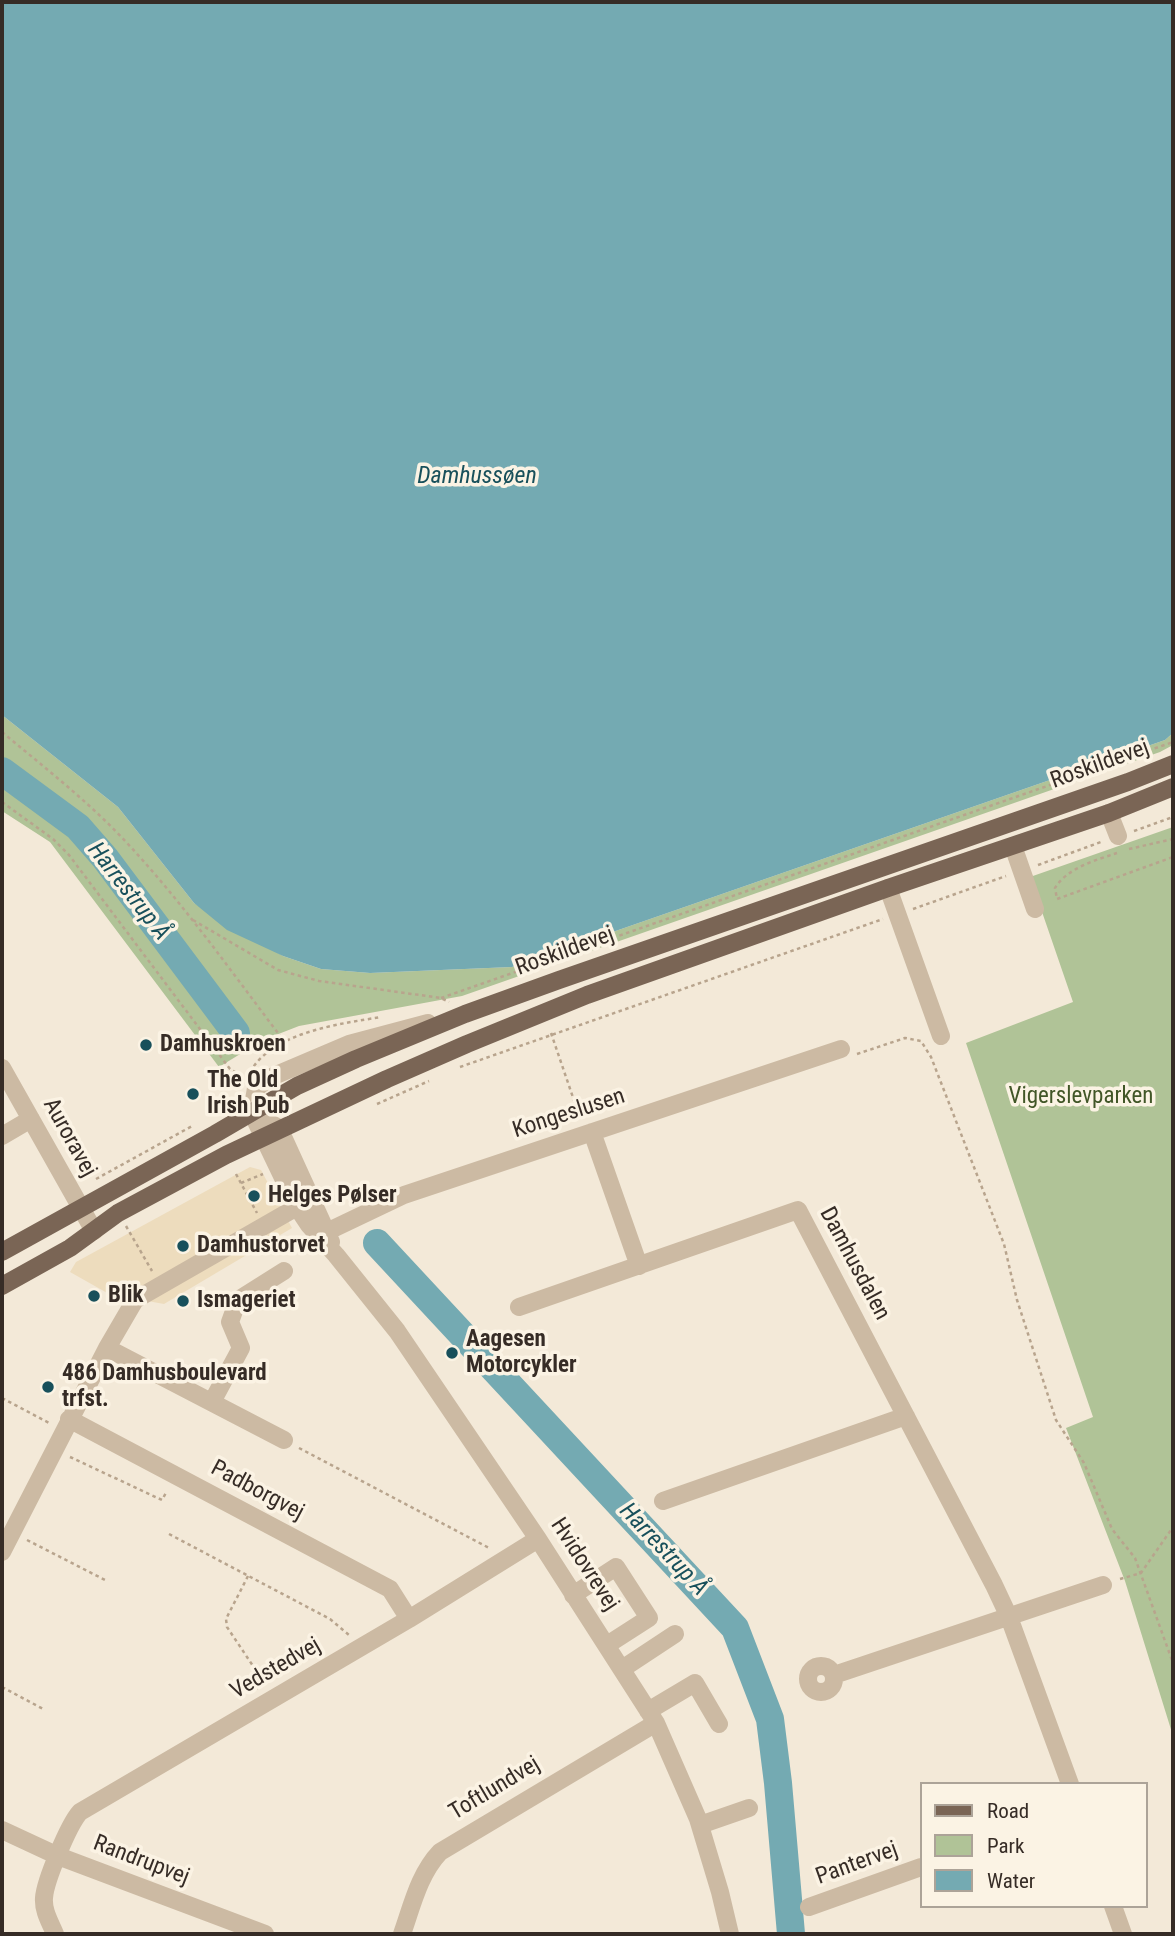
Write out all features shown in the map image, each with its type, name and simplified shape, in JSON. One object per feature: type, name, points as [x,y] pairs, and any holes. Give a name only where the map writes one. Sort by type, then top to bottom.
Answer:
[{"type":"main road","name":"Roskildevej","points":[[2,1252],[298,1086],[460,1009],[1128,782],[1173,764]]},
{"type":"main road","name":"Roskildevej","points":[[2,1286],[70,1248],[118,1213],[279,1128],[432,1059],[562,1005],[888,888],[1109,813],[1173,786]]},
{"type":"street","points":[[1109,813],[1118,836]]},
{"type":"street","points":[[1013,846],[1035,909]]},
{"type":"street","points":[[888,888],[941,1036]]},
{"type":"street","name":"Kongeslusen","points":[[322,1234],[404,1195],[841,1049]]},
{"type":"street","name":"Auroravej","points":[[2,1068],[94,1231]]},
{"type":"street","points":[[252,1113],[279,1128]]},
{"type":"street","name":"Hvidovrevej","points":[[252,1113],[296,1207],[322,1234],[397,1331],[538,1539],[652,1717],[700,1825],[730,1934]]},
{"type":"street","points":[[2,1136],[31,1119]]},
{"type":"street","name":"Hvidovrevej","points":[[279,1128],[322,1234]]},
{"type":"street","points":[[589,1133],[639,1266]]},
{"type":"street","points":[[2,1552],[66,1425],[135,1300],[296,1207]]},
{"type":"street","name":"Damhusdalen","points":[[519,1307],[798,1210],[1009,1617],[1069,1782]]},
{"type":"street","points":[[212,1402],[241,1348],[230,1321],[238,1300],[284,1271]]},
{"type":"street","points":[[110,1342],[212,1402],[284,1440]]},
{"type":"street","points":[[663,1502],[906,1416]]},
{"type":"street","name":"Padborgvej","points":[[66,1425],[175,1475],[390,1589],[408,1619]]},
{"type":"street","name":"Vedstedvej","points":[[55,1934],[45,1908],[45,1889],[74,1818],[80,1812],[357,1650],[538,1539]]},
{"type":"street","points":[[573,1595],[616,1567],[649,1618],[607,1645]]},
{"type":"street","points":[[834,1675],[1103,1585]]},
{"type":"street","points":[[622,1669],[676,1633]]},
{"type":"street","name":"Toftlundvej","points":[[402,1934],[421,1880],[430,1863],[457,1840],[652,1717],[695,1683],[719,1724]]},
{"type":"street","points":[[700,1825],[749,1808]]},
{"type":"street","name":"Randrupvej","points":[[2,1830],[58,1856],[265,1934]]},
{"type":"street","name":"Pantervej","points":[[809,1907],[920,1867]]},
{"type":"street","points":[[1114,1908],[1123,1934]]},
{"type":"path","points":[[2,732],[76,793],[127,843],[190,919],[284,1041],[259,1058],[245,1079],[230,1069],[69,855],[53,839],[2,802]]},
{"type":"path","points":[[441,998],[1173,742]]},
{"type":"path","points":[[457,1068],[1173,817]]},
{"type":"path","points":[[1173,839],[1123,851],[1083,866],[1059,880],[1055,888],[1058,899],[1173,858]]},
{"type":"path","points":[[190,919],[278,970],[318,981],[441,998],[460,1009]]},
{"type":"path","points":[[551,1033],[589,1133]]},
{"type":"path","points":[[841,1049],[855,1054],[905,1038],[920,1041],[931,1057],[1004,1244],[1017,1300],[1056,1420],[1084,1463],[1112,1529],[1135,1558],[1173,1664]]},
{"type":"path","points":[[370,1107],[432,1079]]},
{"type":"path","points":[[236,1174],[263,1225]]},
{"type":"path","points":[[241,1183],[263,1174]]},
{"type":"path","points":[[97,1178],[107,1194]]},
{"type":"path","points":[[118,1213],[160,1286]]},
{"type":"path","points":[[2,1398],[66,1425]]},
{"type":"path","points":[[284,1440],[508,1558]]},
{"type":"path","points":[[54,1449],[162,1500],[175,1475]]},
{"type":"path","points":[[1103,1585],[1141,1573],[1173,1527]]},
{"type":"path","points":[[12,1533],[105,1580]]},
{"type":"path","points":[[169,1534],[340,1626],[357,1650]]},
{"type":"path","points":[[248,1576],[226,1619],[227,1627],[253,1666],[253,1677],[264,1705]]},
{"type":"path","points":[[2,1687],[45,1710]]},
{"type":"green space","points":[[2,715],[118,807],[194,903],[283,956],[321,969],[370,973],[512,967],[1165,740],[1173,733],[1173,745],[1160,752],[462,996],[299,1026],[263,1040],[219,1067],[50,842],[2,811]]},
{"type":"green space","name":"Vigerslevparken","points":[[1173,827],[1173,1736],[1125,1581],[1066,1428],[1093,1417],[966,1043],[1073,1002],[1030,877]]},
{"type":"shaded area","name":"Damhustorvet","points":[[250,1167],[261,1170],[292,1228],[164,1304],[109,1294],[70,1272],[76,1262]]},
{"type":"water","name":"Damhussøen","points":[[2,2],[1173,2],[1173,733],[1165,740],[512,967],[370,973],[321,969],[283,956],[227,930],[194,903],[118,807],[2,715]]},
{"type":"waterway","name":"Harrestrup Å","points":[[2,771],[78,827],[105,858],[236,1033]]},
{"type":"waterway","name":"Harrestrup Å","points":[[377,1243],[735,1628],[770,1719],[791,1934]]},
{"type":"place","name":"Damhuskroen","points":[[146,1045]]},
{"type":"place","name":"The Old Irish Pub","points":[[193,1094]]},
{"type":"place","name":"Helges Pølser","points":[[254,1196]]},
{"type":"place","name":"Damhustorvet","points":[[183,1246]]},
{"type":"place","name":"Blik","points":[[94,1296]]},
{"type":"place","name":"Ismageriet","points":[[183,1301]]},
{"type":"place","name":"Aagesen Motorcykler","points":[[452,1353]]},
{"type":"place","name":"486 Damhusboulevard trfst.","points":[[48,1387]]}]
